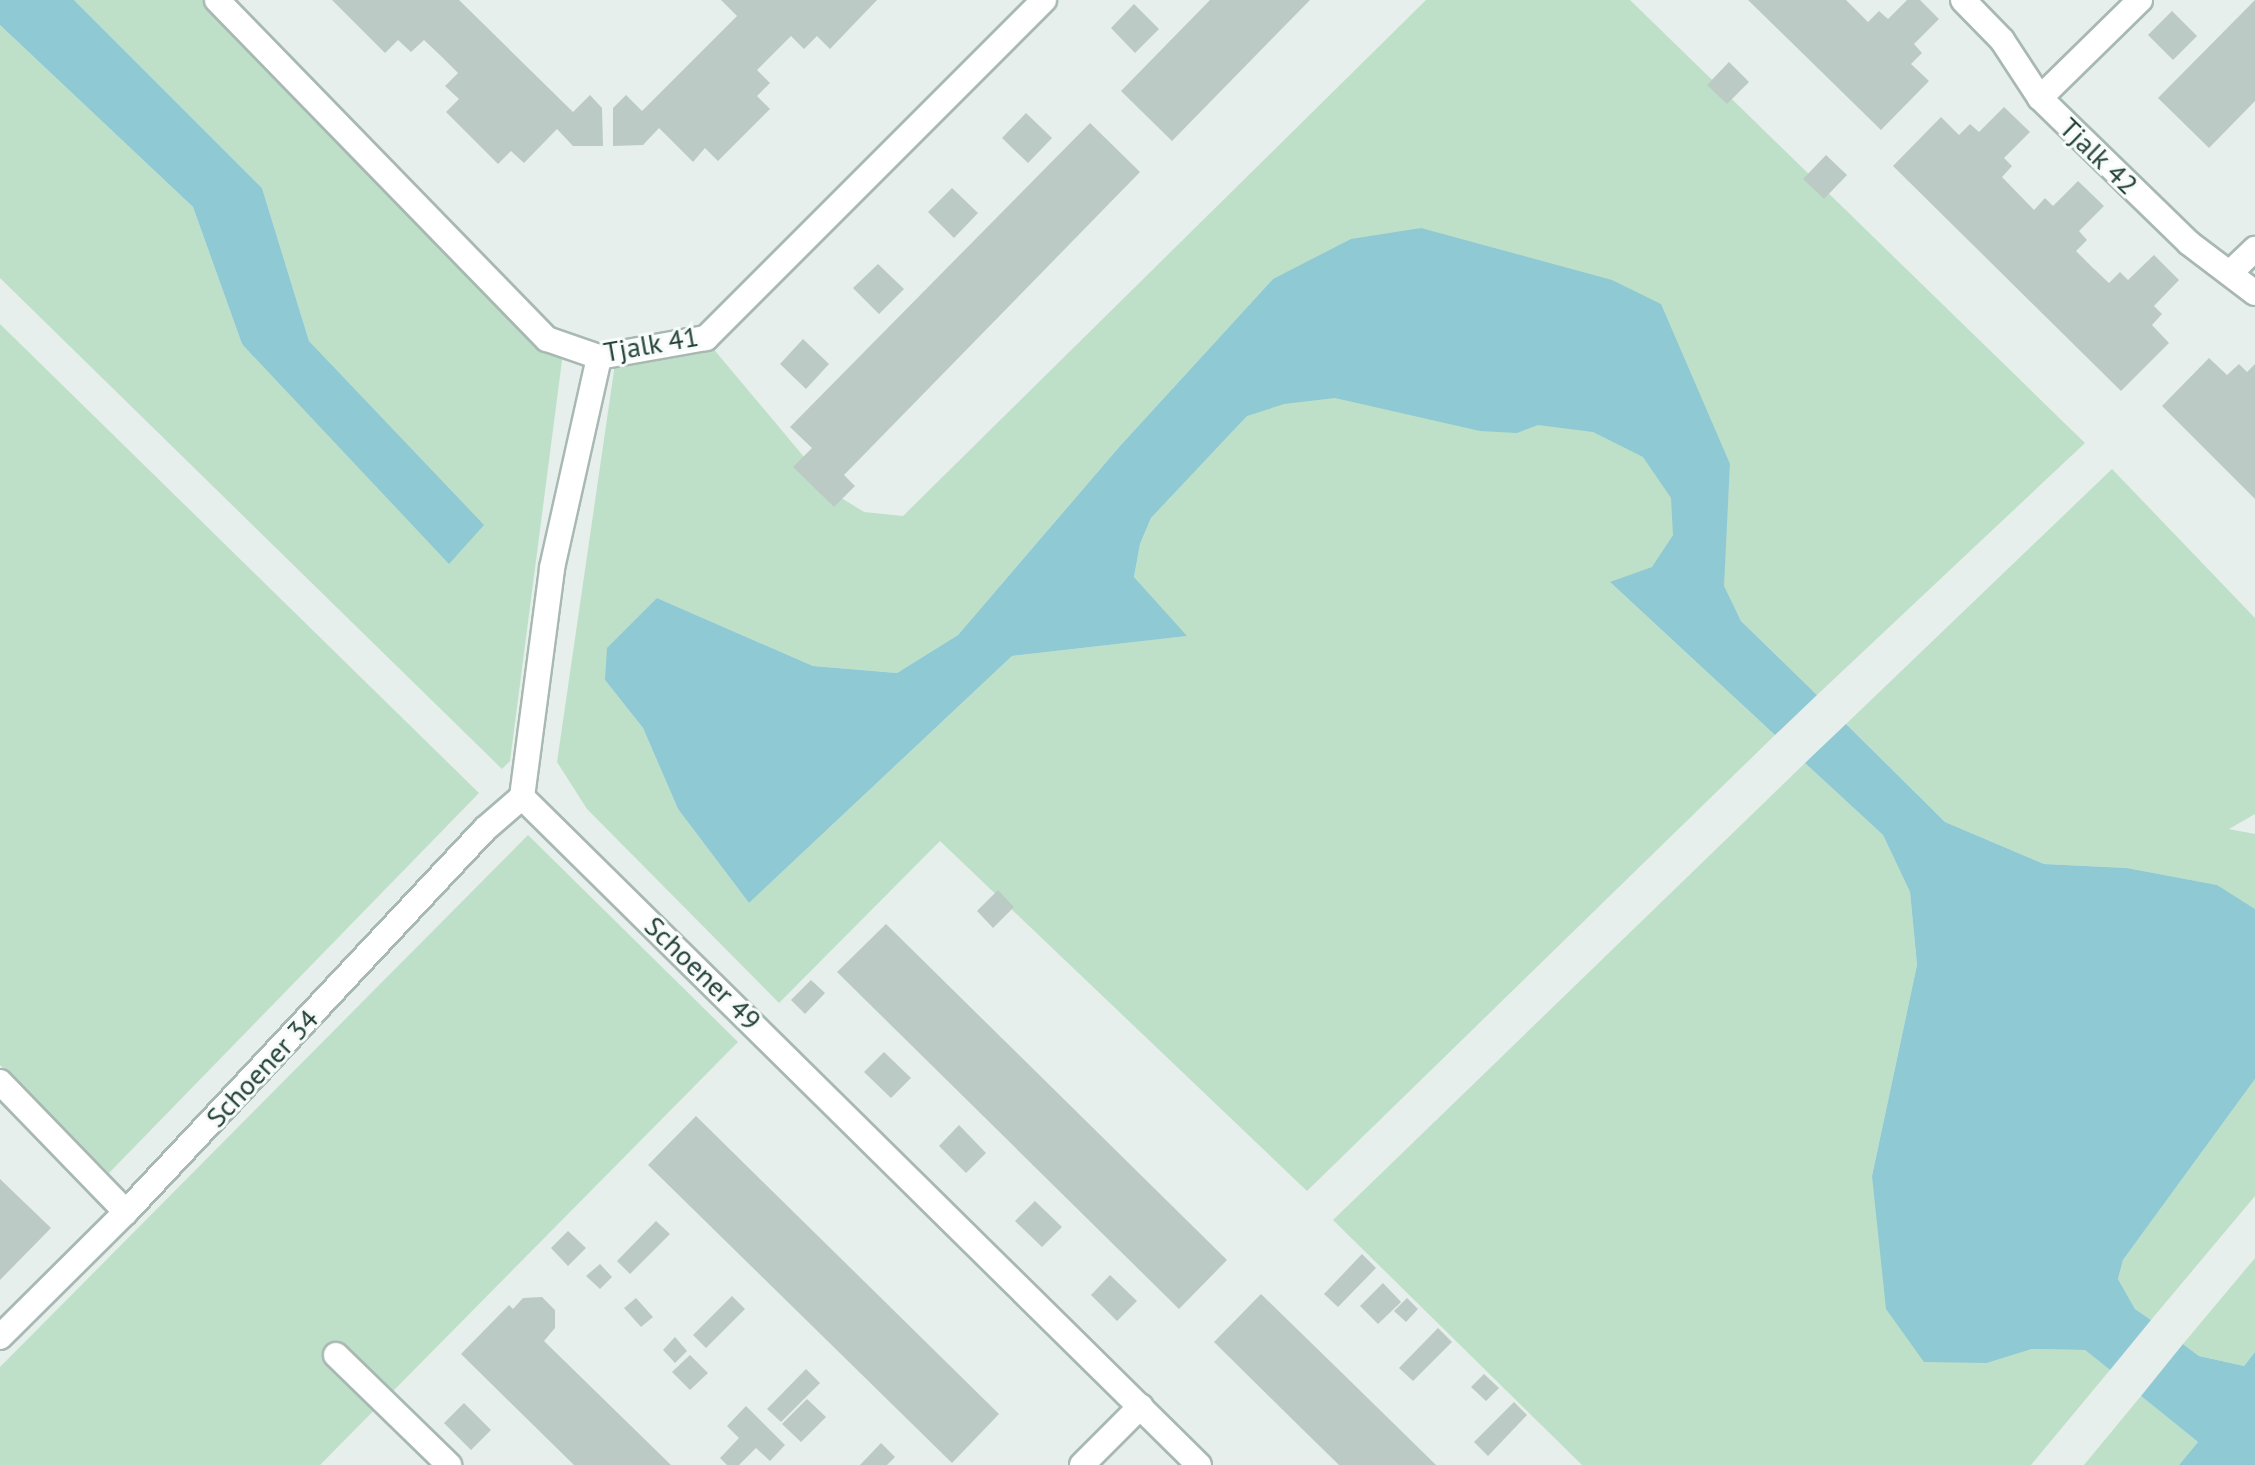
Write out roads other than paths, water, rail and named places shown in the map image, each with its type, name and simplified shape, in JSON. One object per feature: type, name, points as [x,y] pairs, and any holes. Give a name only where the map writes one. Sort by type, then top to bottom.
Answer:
[{"type":"street","name":"Tjalk 41","points":[[217,0],[547,339],[599,357],[706,338],[1044,0]]},
{"type":"street","name":"Tjalk 42","points":[[1963,0],[2002,40],[2040,98],[2189,243],[2232,271],[2255,293]]},
{"type":"street","points":[[2040,98],[2140,0]]},
{"type":"street","points":[[2232,271],[2255,249]]},
{"type":"street","points":[[522,797],[552,568],[599,357]]},
{"type":"street","name":"Schoener 34","points":[[0,1337],[126,1212],[485,829],[522,797]]},
{"type":"street","name":"Schoener 49","points":[[522,797],[1199,1465]]},
{"type":"street","points":[[0,1082],[126,1212]]},
{"type":"street","points":[[336,1355],[449,1465]]},
{"type":"street","points":[[1082,1465],[1141,1406]]},
{"type":"water","points":[[0,0],[74,0],[262,188],[309,341],[484,525],[449,564],[242,344],[193,207],[0,25]]},
{"type":"water","points":[[1421,228],[1612,280],[1661,304],[1730,464],[1724,586],[1741,621],[1817,695],[1775,735],[1610,582],[1652,567],[1673,535],[1671,498],[1643,457],[1593,432],[1538,425],[1517,433],[1480,431],[1335,398],[1284,404],[1247,416],[1151,518],[1140,544],[1134,577],[1187,636],[1012,656],[749,903],[678,809],[643,728],[605,680],[607,648],[657,598],[813,666],[897,673],[958,635],[1120,446],[1273,279],[1351,239]]},
{"type":"water","points":[[1846,724],[1945,822],[2044,864],[2127,868],[2217,885],[2255,909],[2255,1079],[2123,1260],[2118,1279],[2135,1309],[2151,1320],[2110,1370],[2085,1350],[2032,1349],[1987,1363],[1924,1362],[1886,1309],[1872,1176],[1917,965],[1910,892],[1883,835],[1805,763]]},
{"type":"water","points":[[2183,1344],[2199,1356],[2244,1366],[2255,1352],[2255,1465],[2179,1465],[2198,1442],[2141,1396]]}]
